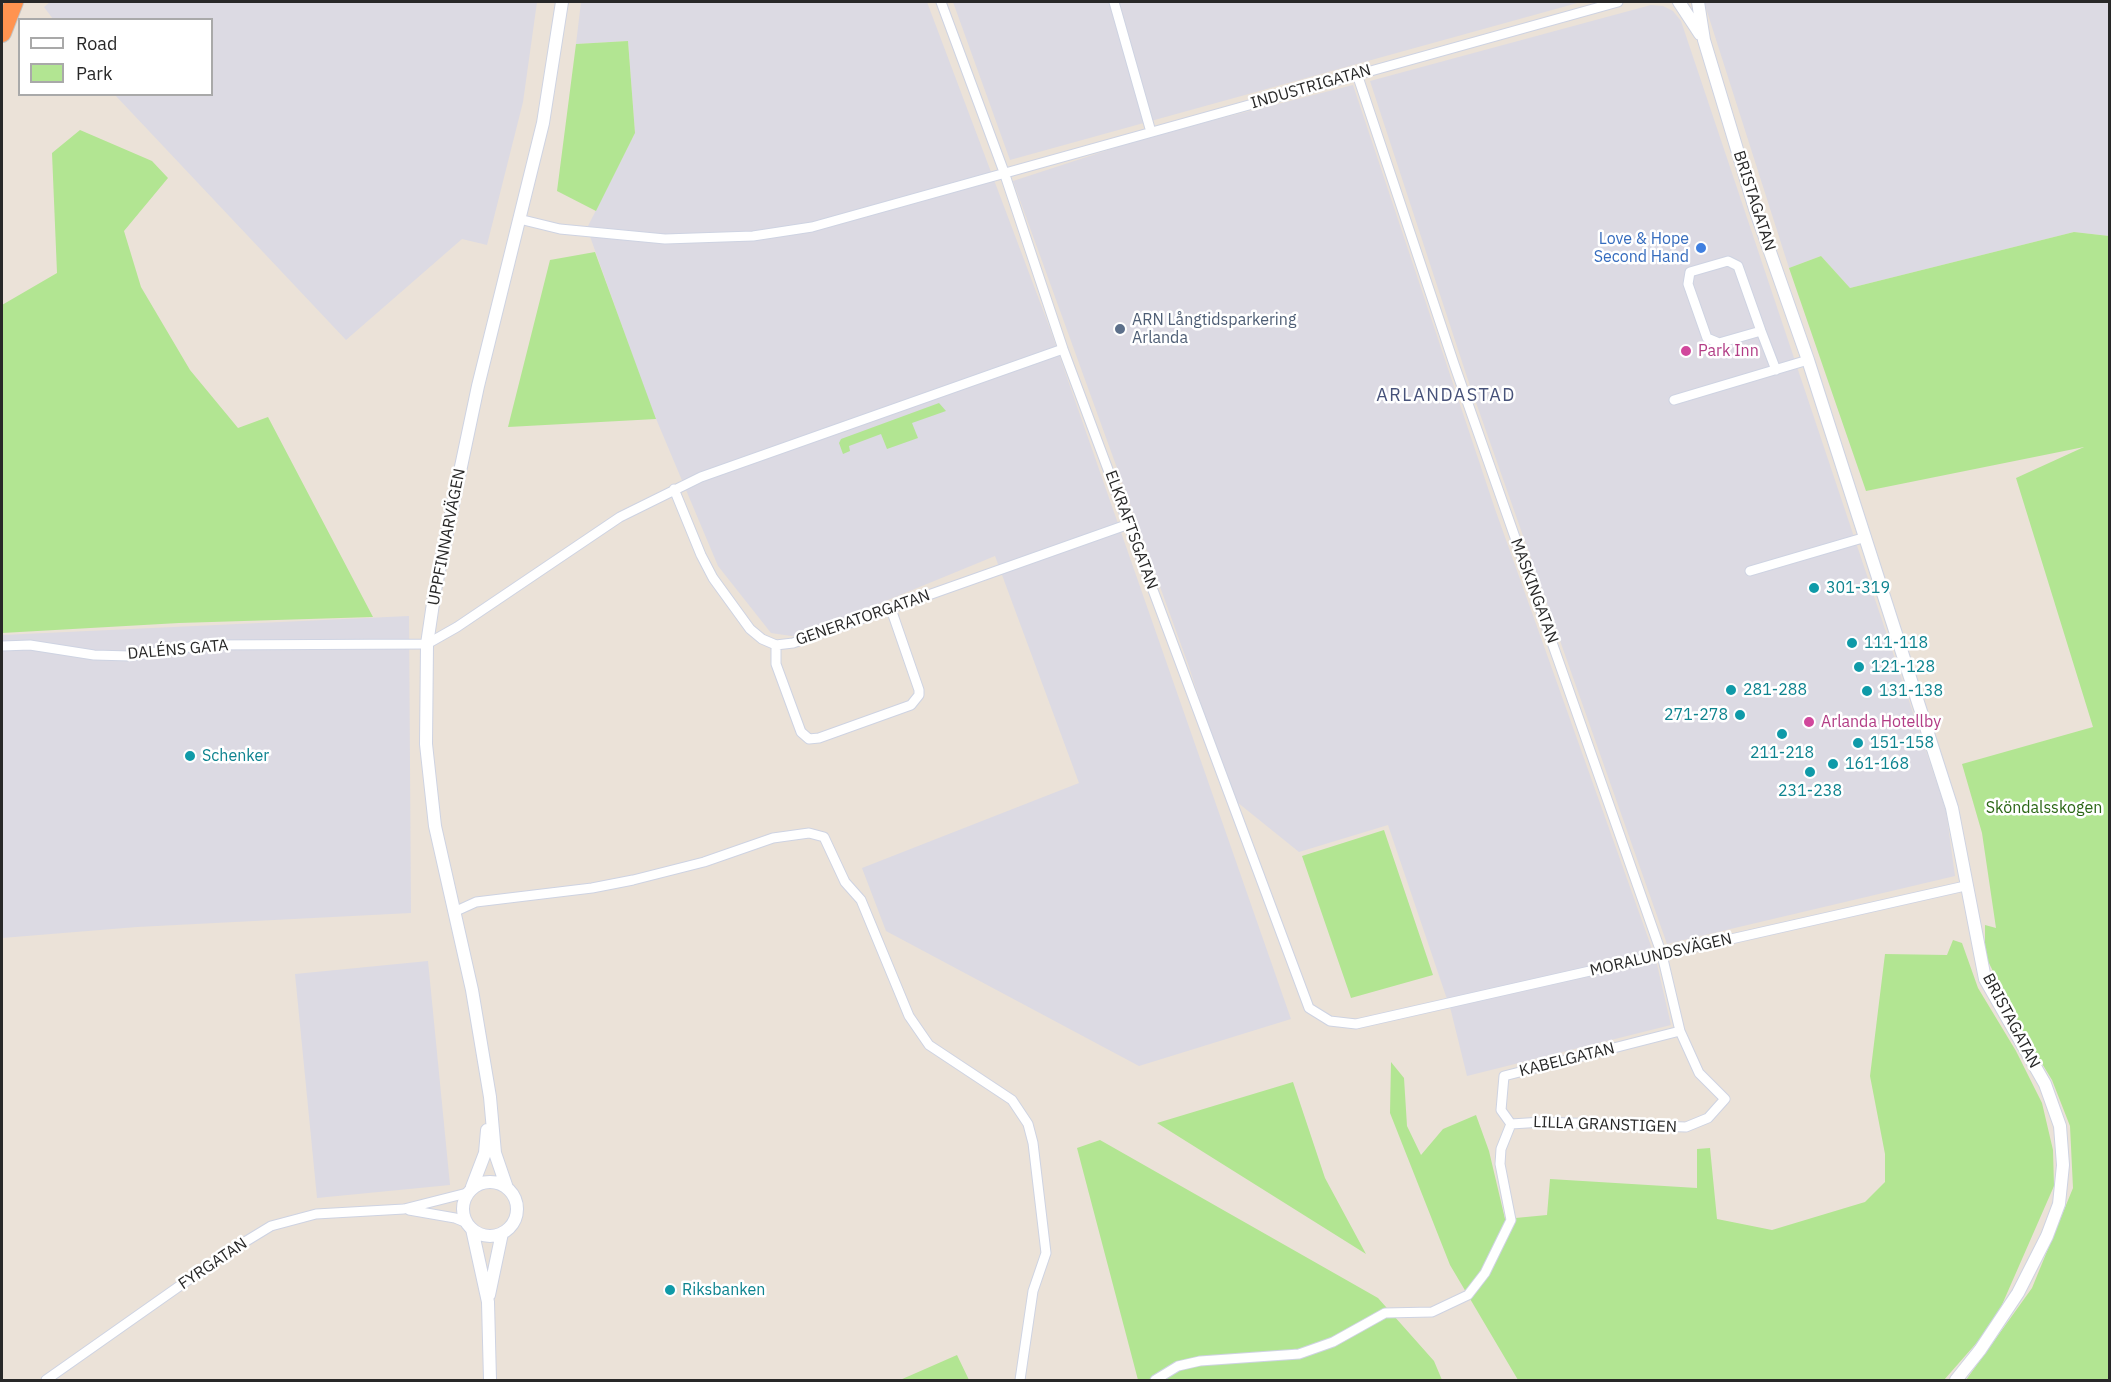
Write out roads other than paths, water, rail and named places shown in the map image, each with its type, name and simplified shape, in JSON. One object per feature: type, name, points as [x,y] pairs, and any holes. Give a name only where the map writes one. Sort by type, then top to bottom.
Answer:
[{"type":"highway","points":[[2,33],[14,2]]},
{"type":"street","name":"UPPFINNARVÄGEN","points":[[507,1188],[495,1153],[490,1097],[472,990],[435,826],[426,744],[427,644],[437,581],[478,386],[547,103],[562,2]]},
{"type":"street","name":"ELKRAFTSGATAN","points":[[941,2],[1004,172],[1063,349],[1309,1008],[1329,1021],[1356,1024]]},
{"type":"street","points":[[1114,2],[1151,132]]},
{"type":"street","name":"INDUSTRIGATAN","points":[[519,219],[560,229],[665,240],[762,235],[859,215],[1004,172],[1618,2]]},
{"type":"street","name":"BRISTAGATAN","points":[[1679,2],[1704,40]]},
{"type":"street","name":"BRISTAGATAN","points":[[1698,2],[1704,40],[1755,209],[1808,360],[1952,808],[1963,856],[1965,886],[1985,980],[2045,1084],[2060,1126],[2063,1165],[2059,1203],[2047,1236],[2018,1293],[1980,1350],[1956,1380]]},
{"type":"street","name":"MASKINGATAN","points":[[1357,74],[1450,354],[1579,711],[1662,955],[1680,1031],[1699,1073],[1725,1098]]},
{"type":"street","points":[[1761,331],[1719,343],[1707,338],[1688,284],[1690,272],[1728,261],[1738,266],[1776,370]]},
{"type":"street","points":[[427,644],[458,627],[591,535],[674,489],[767,453],[1063,349]]},
{"type":"street","points":[[1674,400],[1808,360]]},
{"type":"street","name":"GENERATORGATAN","points":[[674,489],[701,555],[723,592],[750,629],[762,639],[776,645],[793,643],[1129,524]]},
{"type":"street","points":[[1750,571],[1866,537]]},
{"type":"street","points":[[776,645],[776,664],[801,732],[809,739],[819,738],[911,705],[919,695],[891,609]]},
{"type":"street","name":"DALÉNS GATA","points":[[2,646],[30,645],[94,655],[130,656],[203,645],[427,644]]},
{"type":"street","points":[[454,912],[476,903],[592,888],[633,880],[704,862],[773,838],[809,833],[824,837],[845,882],[861,900],[909,1016],[929,1045],[1012,1100],[1028,1124],[1033,1143],[1046,1253],[1033,1291],[1020,1380]]},
{"type":"street","name":"MORALUNDSVÄGEN","points":[[1356,1024],[1965,886]]},
{"type":"street","name":"KABELGATAN","points":[[1511,1124],[1501,1110],[1504,1076],[1680,1031]]},
{"type":"street","name":"UPPFINNARVÄGEN","points":[[470,1190],[485,1153],[486,1078]]},
{"type":"street","name":"LILLA GRANSTIGEN","points":[[1511,1124],[1543,1122],[1686,1127],[1708,1118],[1725,1098]]},
{"type":"street","points":[[1155,1380],[1178,1366],[1200,1361],[1299,1354],[1333,1342],[1385,1313],[1432,1312],[1468,1295],[1485,1273],[1511,1220],[1500,1164],[1501,1149],[1511,1124]]},
{"type":"street","points":[[469,1226],[491,1236],[502,1233],[510,1227],[515,1217],[514,1197],[507,1188],[488,1182],[470,1190],[463,1210],[488,1302],[490,1380]]},
{"type":"street","name":"FYRGATAN","points":[[46,1380],[225,1254],[271,1226],[316,1214],[404,1209],[470,1190]]},
{"type":"street","name":"FYRGATAN","points":[[404,1209],[455,1218],[469,1226]]},
{"type":"street","points":[[488,1302],[502,1233]]},
{"type":"place","name":"Love & Hope Second Hand","points":[[1701,248]]},
{"type":"place","name":"ARN Långtidsparkering Arlanda","points":[[1120,329]]},
{"type":"place","name":"Park Inn","points":[[1686,351]]},
{"type":"place","name":"301-319","points":[[1814,588]]},
{"type":"place","name":"111-118","points":[[1852,643]]},
{"type":"place","name":"121-128","points":[[1859,667]]},
{"type":"place","name":"281-288","points":[[1731,690]]},
{"type":"place","name":"131-138","points":[[1867,691]]},
{"type":"place","name":"271-278","points":[[1740,715]]},
{"type":"place","name":"Arlanda Hotellby","points":[[1809,722]]},
{"type":"place","name":"211-218","points":[[1782,734]]},
{"type":"place","name":"151-158","points":[[1858,743]]},
{"type":"place","name":"Schenker","points":[[190,756]]},
{"type":"place","name":"161-168","points":[[1833,764]]},
{"type":"place","name":"231-238","points":[[1810,772]]},
{"type":"place","name":"Riksbanken","points":[[670,1290]]},
{"type":"district","name":"ARLANDASTAD","points":[[1446,396]]},
{"type":"park label","name":"Sköndalsskogen","points":[[2044,808]]}]
